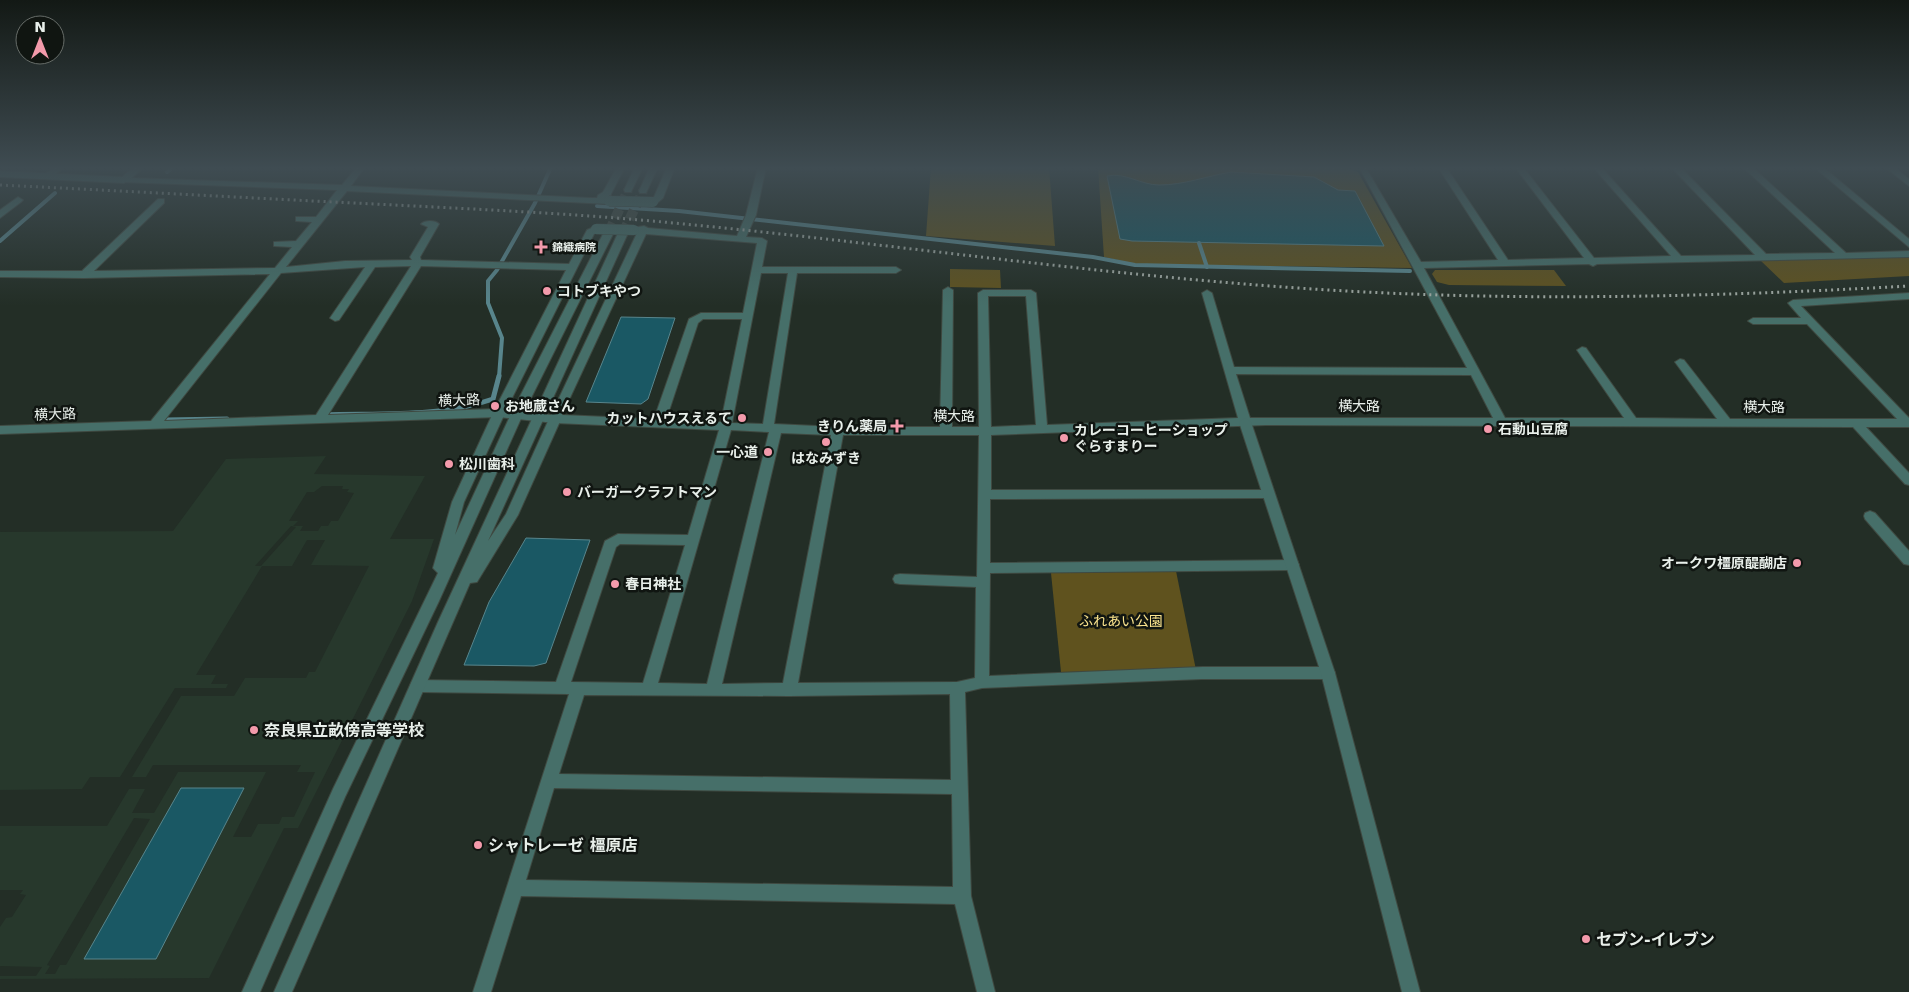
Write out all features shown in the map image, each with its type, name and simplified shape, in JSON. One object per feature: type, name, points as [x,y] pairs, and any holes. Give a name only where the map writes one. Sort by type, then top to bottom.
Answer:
[{"type":"street","points":[[84,275],[148,213]]},
{"type":"street","points":[[153,426],[323,213]]},
{"type":"street","points":[[741,238],[751,213]]},
{"type":"street","points":[[1389,213],[1500,420]]},
{"type":"street","points":[[1472,213],[1505,263]]},
{"type":"street","points":[[1555,213],[1593,263]]},
{"type":"street","points":[[1638,213],[1679,260]]},
{"type":"street","points":[[1720,213],[1764,258]]},
{"type":"street","points":[[1797,213],[1844,256]]},
{"type":"street","points":[[1873,213],[1909,244]]},
{"type":"street","points":[[299,220],[318,220]]},
{"type":"street","points":[[418,263],[415,257],[434,224],[426,224]]},
{"type":"street","points":[[445,622],[512,515],[639,229]]},
{"type":"street","points":[[432,602],[458,502],[499,413],[590,232],[639,229],[762,241],[726,426],[649,689]]},
{"type":"street","points":[[251,992],[339,794],[432,602],[517,414],[609,231]]},
{"type":"street","points":[[283,992],[445,622],[539,417],[609,231]]},
{"type":"street","points":[[277,244],[299,244]]},
{"type":"street","points":[[1418,265],[1593,263],[1909,254]]},
{"type":"street","points":[[0,274],[84,275],[277,271],[345,264],[418,263],[572,267]]},
{"type":"street","points":[[319,420],[418,263]]},
{"type":"street","points":[[335,318],[372,264]]},
{"type":"street","points":[[757,270],[896,270]]},
{"type":"street","points":[[713,690],[772,428],[794,270]]},
{"type":"street","points":[[946,431],[948,290]]},
{"type":"street","points":[[982,682],[985,431],[983,293],[1031,293],[1042,430]]},
{"type":"street","points":[[1207,294],[1267,494],[1328,673],[1411,992]]},
{"type":"street","points":[[1908,423],[1793,303],[1909,296]]},
{"type":"street","points":[[659,424],[692,321],[701,316],[748,316]]},
{"type":"street","points":[[1753,321],[1810,321]]},
{"type":"street","points":[[1582,350],[1633,423]]},
{"type":"street","points":[[1680,362],[1726,422]]},
{"type":"street","points":[[1230,370],[1475,372]]},
{"type":"street","name":"横大路","points":[[0,430],[499,413],[555,419],[838,431],[985,431],[1245,422],[1500,420],[1633,423],[1908,423]]},
{"type":"street","points":[[1856,423],[1909,481]]},
{"type":"street","points":[[788,690],[838,431]]},
{"type":"street","points":[[984,495],[1267,494]]},
{"type":"street","points":[[1870,516],[1909,560]]},
{"type":"street","points":[[482,992],[549,781],[570,688],[610,544],[618,539],[693,540]]},
{"type":"street","points":[[983,568],[1292,565]]},
{"type":"street","points":[[900,579],[983,582]]},
{"type":"street","points":[[417,686],[713,690],[957,688],[982,682],[1202,673],[1328,673]]},
{"type":"street","points":[[957,688],[962,896],[986,992]]},
{"type":"street","points":[[549,781],[959,787]]},
{"type":"street","points":[[515,888],[962,896]]},
{"type":"shaded area","name":"奈良県立畝傍高等学校","points":[[326,456],[314,474],[425,476],[390,539],[434,539],[412,601],[298,828],[284,828],[209,978],[0,979],[0,976],[36,976],[42,967],[0,966],[0,927],[6,918],[12,917],[26,895],[20,894],[23,890],[0,890],[0,826],[107,826],[129,789],[145,789],[132,813],[154,813],[178,772],[266,772],[233,837],[251,837],[258,824],[279,824],[282,817],[294,817],[315,772],[297,772],[301,765],[153,765],[146,777],[132,777],[181,696],[234,696],[245,678],[306,678],[309,672],[315,672],[369,566],[311,565],[325,540],[307,540],[292,566],[262,566],[196,675],[216,675],[211,684],[228,684],[226,688],[175,688],[120,777],[90,777],[82,789],[0,790],[0,532],[173,531],[226,459]],"holes":[[[322,486],[343,486],[342,489],[349,489],[347,492],[354,493],[338,521],[331,521],[328,526],[321,526],[318,531],[300,531],[303,526],[293,526],[298,521],[289,521],[307,492],[314,492]],[[291,526],[296,527],[261,566],[255,566]],[[243,788],[85,959],[181,789]],[[134,818],[150,819],[66,965],[60,965],[55,974],[45,974],[50,966],[47,965]]]},
{"type":"green space","points":[[928,213],[1053,213],[1055,246],[926,236]]},
{"type":"green space","points":[[1101,213],[1381,213],[1412,268],[1135,264],[1104,257]]},
{"type":"green space","points":[[1909,256],[1909,276],[1784,283],[1760,260]]},
{"type":"green space","points":[[950,269],[1000,270],[1001,288],[950,287]]},
{"type":"green space","points":[[1435,270],[1554,270],[1566,286],[1449,285],[1437,282],[1432,274]]},
{"type":"green space","name":"ふれあい公園","points":[[1176,571],[1196,670],[1061,672],[1051,573]]},
{"type":"water","points":[[1115,213],[1367,213],[1384,246],[1132,241],[1120,239]]},
{"type":"water","points":[[621,317],[675,318],[648,399],[641,404],[586,402]]},
{"type":"water","points":[[526,538],[590,540],[546,663],[534,666],[464,665],[489,602]]},
{"type":"water","points":[[181,788],[244,788],[156,959],[84,959]]},
{"type":"waterway","points":[[0,241],[32,213]]},
{"type":"waterway","points":[[499,377],[502,338],[488,303],[488,281],[497,270],[529,213]]},
{"type":"waterway","points":[[700,213],[1093,257],[1135,265],[1207,267]]},
{"type":"waterway","points":[[1199,243],[1207,267]]},
{"type":"waterway","points":[[1207,267],[1410,271]]},
{"type":"waterway","points":[[323,415],[430,412],[472,405],[493,399],[499,376]]},
{"type":"waterway","points":[[165,420],[227,419]]},
{"type":"tunnel","points":[[609,232],[617,213]]},
{"type":"tunnel","points":[[623,233],[632,213]]},
{"type":"railway","points":[[542,213],[744,230],[1069,267],[1231,283],[1388,293],[1537,297],[1760,293],[1909,286]]},
{"type":"place","name":"錦織病院","points":[[541,247]]},
{"type":"place","name":"コトブキやつ","points":[[547,291]]},
{"type":"place","name":"お地蔵さん","points":[[495,406]]},
{"type":"place","name":"カットハウスえるて","points":[[742,418]]},
{"type":"place","name":"きりん薬局","points":[[897,426]]},
{"type":"place","name":"石動山豆腐","points":[[1488,429]]},
{"type":"place","name":"カレーコーヒーショップ ぐらすまりー","points":[[1064,438]]},
{"type":"place","name":"はなみずき","points":[[826,442]]},
{"type":"place","name":"一心道","points":[[768,452]]},
{"type":"place","name":"松川歯科","points":[[449,464]]},
{"type":"place","name":"バーガークラフトマン","points":[[567,492]]},
{"type":"place","name":"オークワ橿原醍醐店","points":[[1797,563]]},
{"type":"place","name":"春日神社","points":[[615,584]]},
{"type":"place","name":"奈良県立畝傍高等学校","points":[[254,730]]},
{"type":"place","name":"シャトレーゼ 橿原店","points":[[478,845]]},
{"type":"place","name":"セブン-イレブン","points":[[1586,939]]}]
